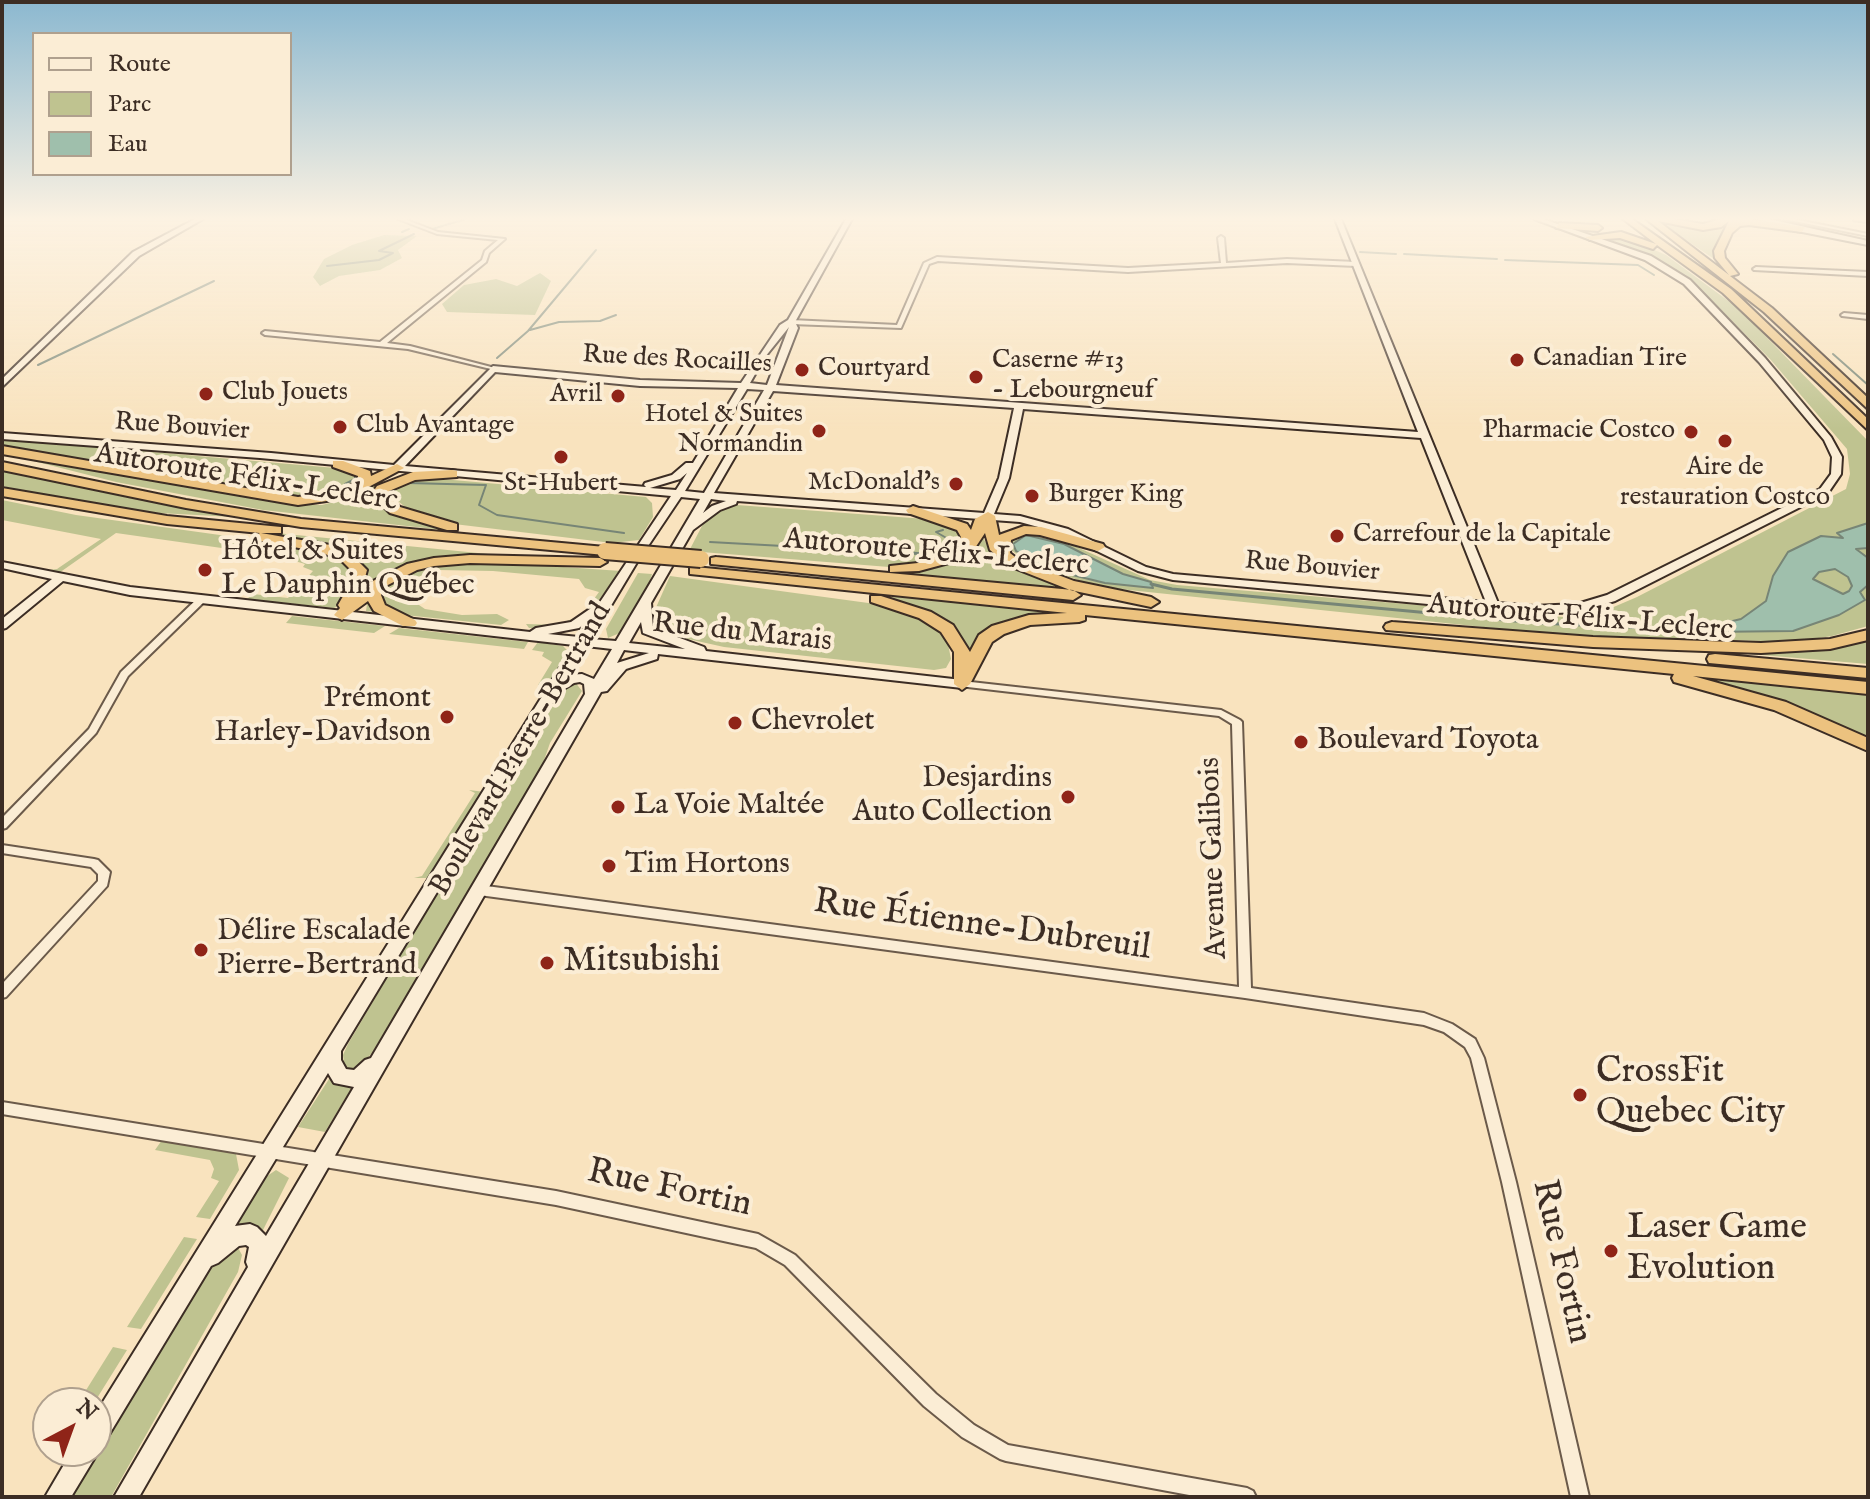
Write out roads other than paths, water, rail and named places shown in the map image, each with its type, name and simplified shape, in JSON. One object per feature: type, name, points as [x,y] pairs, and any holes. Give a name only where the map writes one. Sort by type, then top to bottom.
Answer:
[{"type":"highway","points":[[1724,289],[1868,426]]},
{"type":"highway","points":[[1741,289],[1768,310]]},
{"type":"highway","points":[[1749,289],[1868,405]]},
{"type":"highway","points":[[2,450],[274,498],[322,500],[352,491],[398,465]]},
{"type":"highway","points":[[2,458],[224,509]]},
{"type":"highway","points":[[338,464],[365,474],[364,482],[352,491]]},
{"type":"highway","points":[[382,489],[398,465]]},
{"type":"highway","name":"Autoroute Félix-Leclerc","points":[[2,466],[301,523],[555,546],[604,559]]},
{"type":"highway","points":[[382,489],[413,476],[452,474]]},
{"type":"highway","points":[[382,489],[386,502],[410,516],[555,546]]},
{"type":"highway","name":"Autoroute Félix-Leclerc","points":[[2,492],[167,520],[604,559],[778,567],[1868,673]]},
{"type":"highway","points":[[913,510],[962,527],[968,537],[966,551]]},
{"type":"highway","points":[[778,567],[919,567],[946,561],[966,551],[977,536],[980,522],[988,516]]},
{"type":"highway","points":[[988,516],[990,537],[1003,555],[1039,574],[1070,585],[1151,602]]},
{"type":"highway","points":[[167,520],[325,548],[348,559],[360,570],[358,584],[352,598],[342,609],[342,615]]},
{"type":"highway","points":[[1003,555],[1004,538],[1024,530],[1041,531],[1098,547]]},
{"type":"highway","points":[[342,615],[378,584],[412,567],[434,562],[604,559]]},
{"type":"highway","name":"Autoroute Félix-Leclerc","points":[[698,565],[802,583],[1588,658],[1868,688]]},
{"type":"highway","points":[[802,583],[887,601],[937,621],[956,640],[962,652],[962,684]]},
{"type":"highway","points":[[378,584],[373,595],[379,608],[409,623]]},
{"type":"highway","points":[[962,684],[985,639],[1020,622],[1080,617],[1234,624]]},
{"type":"highway","points":[[1362,625],[1593,642],[1761,648],[1830,644],[1868,635]]},
{"type":"highway","points":[[1588,658],[1605,665],[1707,684],[1759,698],[1868,745]]},
{"type":"street","points":[[2,376],[91,289]]},
{"type":"street","points":[[2,384],[100,289]]},
{"type":"street","points":[[383,343],[450,289]]},
{"type":"street","name":"Boulevard Pierre-Bertrand","points":[[112,1409],[610,597],[681,490],[743,386],[783,327],[791,322],[810,289]]},
{"type":"street","points":[[791,322],[899,327],[916,289]]},
{"type":"street","points":[[1366,289],[1494,608]]},
{"type":"street","name":"Rue Bouvier","points":[[1687,289],[1716,312]]},
{"type":"street","name":"Rue Bouvier","points":[[2,436],[649,485],[793,501],[988,516],[1043,524],[1142,569],[1173,577],[1494,608],[1578,608],[1611,598],[1824,491],[1836,474],[1837,457],[1828,439],[1692,289]]},
{"type":"street","points":[[1844,315],[1868,317]]},
{"type":"street","name":"Boulevard Pierre-Bertrand","points":[[126,1497],[769,388],[794,328],[791,322]]},
{"type":"street","name":"Rue des Rocailles","points":[[265,333],[383,343],[493,369],[640,383],[743,386],[1424,435]]},
{"type":"street","points":[[398,465],[493,369]]},
{"type":"street","points":[[988,516],[1004,478],[1019,406]]},
{"type":"street","name":"Rue Bouvier","points":[[263,456],[338,464],[398,465],[452,474],[623,489],[681,490]]},
{"type":"street","points":[[649,485],[676,477],[700,458]]},
{"type":"street","points":[[623,489],[656,499],[659,504],[653,530]]},
{"type":"street","name":"Rue Bouvier","points":[[708,493],[772,502],[793,501]]},
{"type":"street","points":[[685,534],[721,505],[772,502]]},
{"type":"street","name":"Rue du Marais","points":[[2,565],[59,579],[202,599],[1221,713],[1237,722]]},
{"type":"street","points":[[2,625],[59,579]]},
{"type":"street","points":[[511,635],[575,625],[610,597]]},
{"type":"street","points":[[2,825],[93,731],[124,674],[202,599]]},
{"type":"street","points":[[647,599],[643,616],[647,630],[654,635],[735,660]]},
{"type":"street","points":[[570,730],[621,666],[640,657],[672,653]]},
{"type":"street","points":[[552,691],[571,679],[582,678],[590,682],[591,693]]},
{"type":"street","name":"Avenue Galibois","points":[[1237,722],[1245,993]]},
{"type":"street","points":[[2,849],[94,863],[104,872],[103,883],[2,993]]},
{"type":"street","name":"Rue Étienne-Dubreuil","points":[[479,890],[1424,1019],[1448,1028],[1470,1043]]},
{"type":"street","name":"Rue Fortin","points":[[1470,1043],[1509,1182],[1580,1497]]},
{"type":"street","points":[[332,1048],[334,1068],[345,1078],[358,1078],[381,1057]]},
{"type":"street","name":"Rue Fortin","points":[[2,1108],[556,1198],[758,1241],[790,1260],[930,1400],[968,1431],[1006,1453],[1247,1497]]},
{"type":"street","points":[[198,1270],[232,1238],[250,1234],[260,1244],[252,1278]]},
{"type":"street","points":[[57,1497],[76,1467]]},
{"type":"water","points":[[1868,523],[1868,548],[1856,549],[1868,558],[1868,585],[1860,592],[1865,600],[1839,615],[1793,631],[1707,632],[1673,629],[1669,625],[1720,624],[1741,619],[1766,601],[1773,576],[1788,552],[1821,536],[1843,538],[1837,533]],"holes":[[[1835,569],[1848,577],[1852,586],[1843,594],[1813,579],[1819,572]]]},
{"type":"water","points":[[1026,535],[1064,544],[1123,574],[1151,582],[1153,588],[1105,583],[1048,569],[1016,551],[1013,544]]},
{"type":"waterway","points":[[38,365],[197,289]]},
{"type":"waterway","points":[[497,358],[528,331],[563,289]]},
{"type":"waterway","points":[[530,330],[559,322],[600,321],[616,315]]},
{"type":"waterway","points":[[1833,354],[1868,385]]},
{"type":"waterway","points":[[345,484],[355,479],[355,472]]},
{"type":"waterway","points":[[408,483],[486,485],[479,505],[497,515],[624,533]]},
{"type":"waterway","points":[[933,550],[950,540],[936,532],[943,530]]},
{"type":"waterway","points":[[710,542],[841,549]]},
{"type":"waterway","points":[[269,550],[277,544]]},
{"type":"waterway","points":[[268,551],[272,548]]},
{"type":"waterway","points":[[820,548],[841,549]]},
{"type":"waterway","points":[[841,549],[927,554],[937,548]]},
{"type":"waterway","points":[[841,549],[856,550]]},
{"type":"waterway","points":[[1151,584],[1172,589],[1537,623],[1673,629]]},
{"type":"place","name":"Canadian Tire","points":[[1517,360]]},
{"type":"place","name":"Courtyard","points":[[802,370]]},
{"type":"place","name":"Caserne #13 - Lebourgneuf","points":[[976,377]]},
{"type":"place","name":"Club Jouets","points":[[206,394]]},
{"type":"place","name":"Avril","points":[[618,396]]},
{"type":"place","name":"Club Avantage","points":[[340,427]]},
{"type":"place","name":"Hotel & Suites Normandin","points":[[819,431]]},
{"type":"place","name":"Pharmacie Costco","points":[[1691,432]]},
{"type":"place","name":"Aire de restauration Costco","points":[[1725,441]]},
{"type":"place","name":"St-Hubert","points":[[561,457]]},
{"type":"place","name":"McDonald's","points":[[956,484]]},
{"type":"place","name":"Burger King","points":[[1032,496]]},
{"type":"place","name":"Carrefour de la Capitale","points":[[1337,536]]},
{"type":"place","name":"Hôtel & Suites Le Dauphin Québec","points":[[205,570]]},
{"type":"place","name":"Prémont Harley-Davidson","points":[[447,717]]},
{"type":"place","name":"Chevrolet","points":[[735,723]]},
{"type":"place","name":"Boulevard Toyota","points":[[1301,742]]},
{"type":"place","name":"Desjardins Auto Collection","points":[[1068,797]]},
{"type":"place","name":"La Voie Maltée","points":[[618,807]]},
{"type":"place","name":"Tim Hortons","points":[[609,866]]},
{"type":"place","name":"Délire Escalade Pierre-Bertrand","points":[[201,950]]},
{"type":"place","name":"Mitsubishi","points":[[547,963]]},
{"type":"place","name":"CrossFit Quebec City","points":[[1580,1095]]},
{"type":"place","name":"Laser Game Evolution","points":[[1611,1251]]}]
